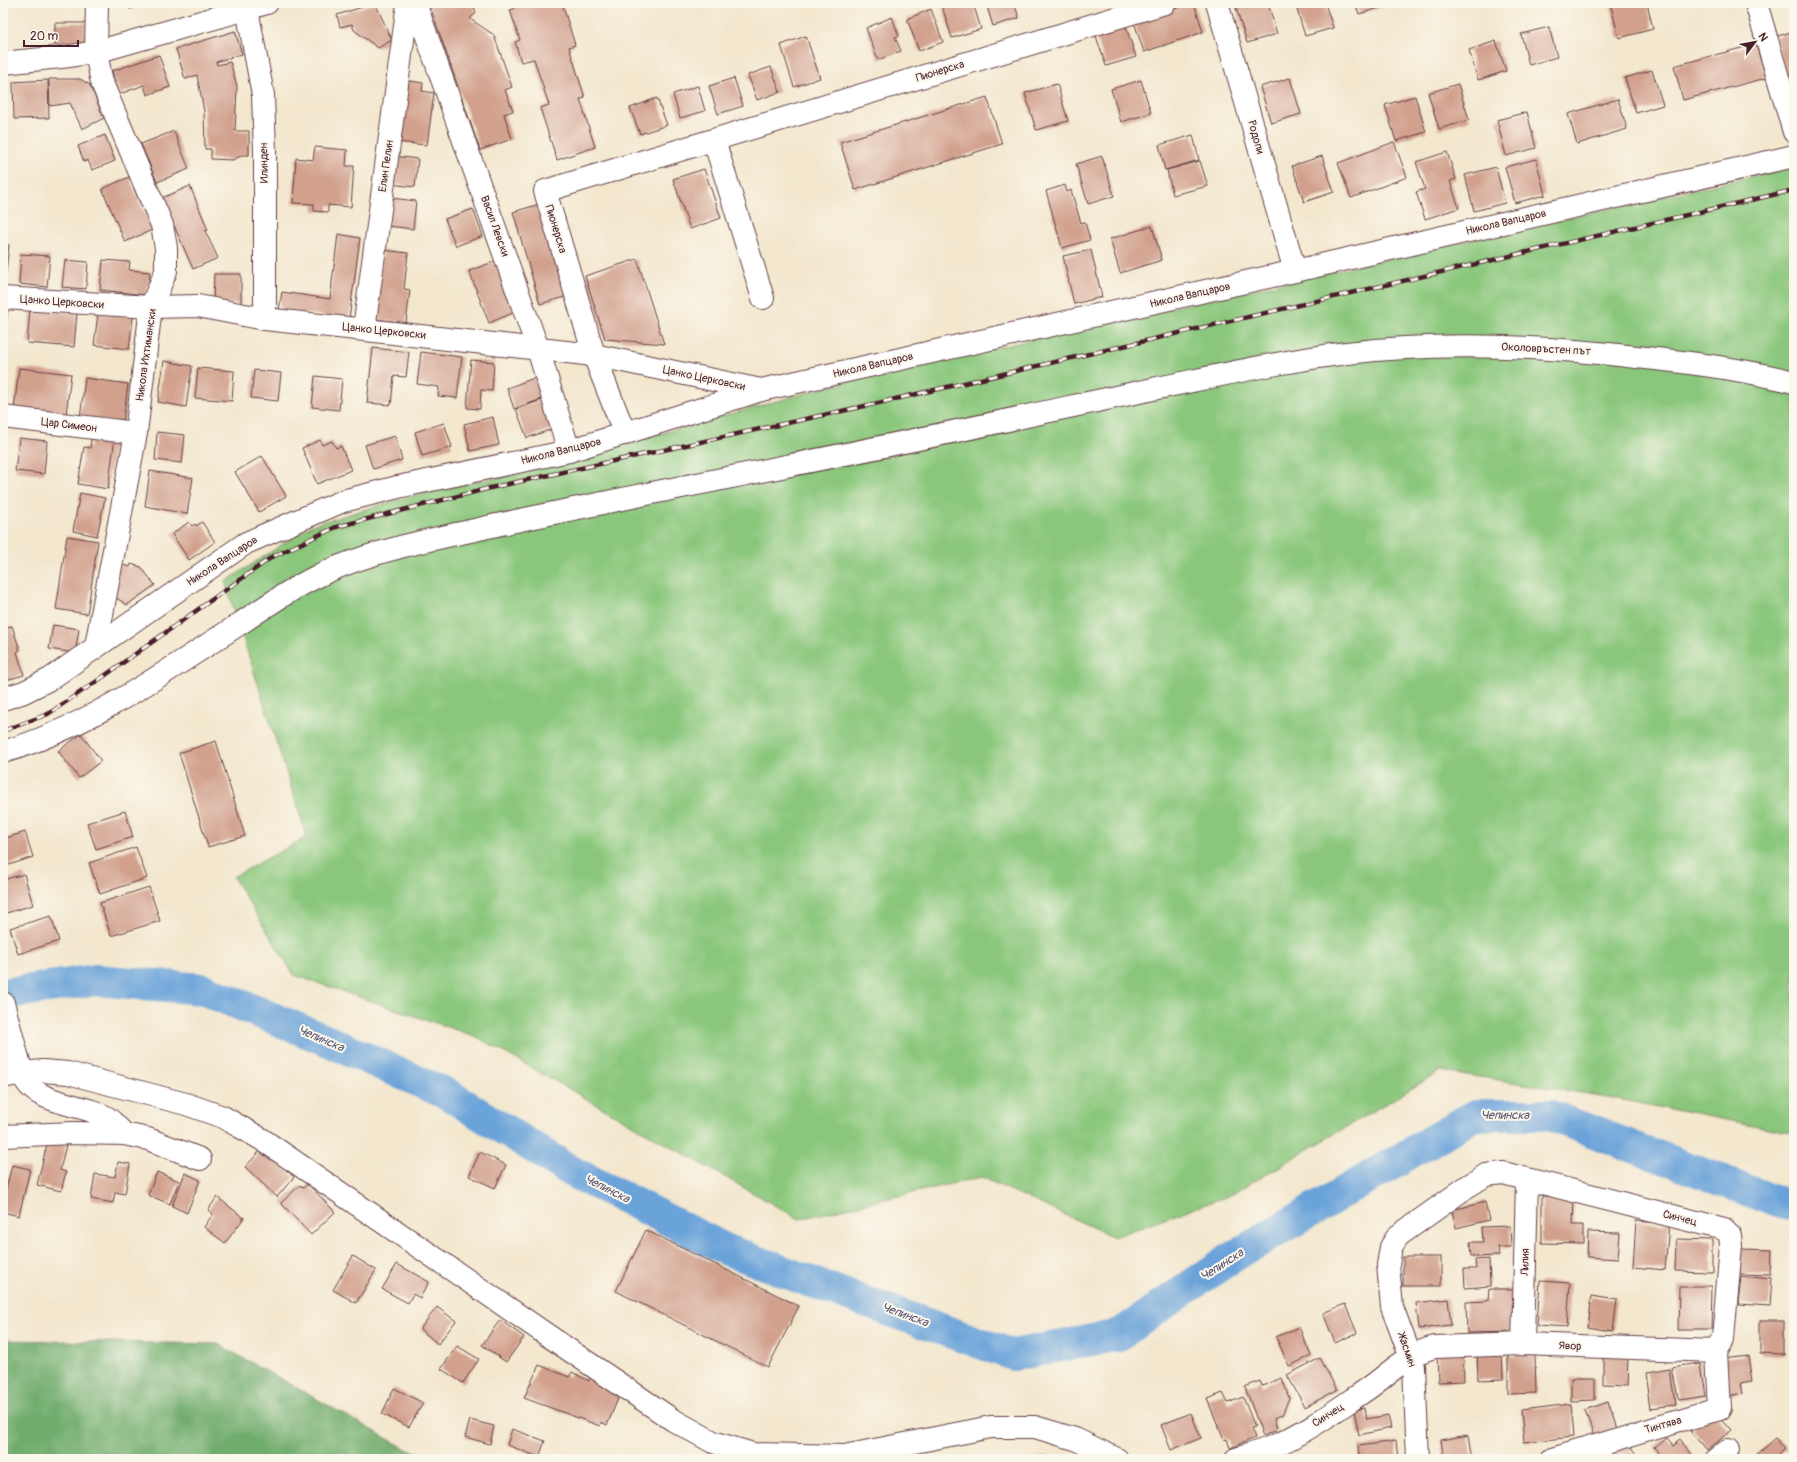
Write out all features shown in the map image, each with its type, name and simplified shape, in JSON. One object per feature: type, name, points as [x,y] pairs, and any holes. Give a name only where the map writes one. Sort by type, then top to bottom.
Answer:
[{"type":"street","name":"Никола Ихтимански","points":[[96,646],[136,433],[151,308],[166,271],[166,248],[162,226],[102,83],[96,52],[97,3]]},
{"type":"street","points":[[3,63],[96,52],[247,10],[267,3]]},
{"type":"street","name":"Елин Пелин","points":[[364,329],[408,3]]},
{"type":"street","name":"Васил Левски","points":[[415,3],[538,348],[569,450]]},
{"type":"street","name":"Пионерска","points":[[625,434],[594,355],[545,191],[1165,3]]},
{"type":"street","name":"Родопи","points":[[1217,3],[1295,271]]},
{"type":"street","points":[[1756,3],[1794,132]]},
{"type":"street","name":"Илинден","points":[[247,10],[262,95],[265,152],[265,319]]},
{"type":"street","points":[[714,140],[763,298]]},
{"type":"street","name":"Никола Вапцаров","points":[[3,699],[24,692],[50,679],[246,543],[311,513],[343,501],[398,487],[569,450],[625,434],[761,390],[1295,271],[1794,156]]},
{"type":"street","name":"Цанко Церковски","points":[[3,298],[151,308],[198,306],[265,319],[594,355],[761,390]]},
{"type":"street","name":"Околовръстен път","points":[[3,752],[70,727],[127,696],[303,584],[339,566],[371,555],[566,510],[843,455],[1150,390],[1296,361],[1345,353],[1427,346],[1508,347],[1598,352],[1689,363],[1794,382]]},
{"type":"street","name":"Цар Симеон","points":[[3,417],[136,433]]},
{"type":"street","points":[[3,1003],[11,1031],[13,1075]]},
{"type":"street","points":[[13,1075],[43,1071],[68,1073],[186,1104],[223,1117],[263,1140],[673,1420],[713,1442],[752,1454],[844,1456],[991,1427],[1035,1427],[1075,1439],[1117,1459]]},
{"type":"street","points":[[13,1075],[26,1083],[34,1092],[91,1111],[109,1119],[124,1134]]},
{"type":"street","points":[[3,1136],[73,1133],[124,1134],[148,1139],[200,1158]]},
{"type":"street","name":"Синчец","points":[[1388,1265],[1390,1246],[1398,1236],[1468,1186],[1486,1175],[1503,1173],[1724,1229],[1730,1235],[1731,1245],[1720,1345]]},
{"type":"street","name":"Лилия","points":[[1523,1344],[1527,1180]]},
{"type":"street","name":"Жасмин","points":[[1388,1265],[1392,1307],[1411,1356],[1415,1378],[1418,1459]]},
{"type":"street","name":"Явор","points":[[1411,1356],[1423,1350],[1435,1347],[1523,1344],[1720,1345]]},
{"type":"street","name":"Тинтява","points":[[1552,1459],[1719,1409],[1720,1345]]},
{"type":"street","name":"Синчец","points":[[1236,1459],[1275,1445],[1324,1418],[1373,1385],[1411,1356]]},
{"type":"green space","points":[[1794,167],[1794,1133],[1607,1097],[1441,1071],[1231,1195],[1114,1237],[981,1177],[799,1219],[477,1037],[294,975],[233,877],[307,837],[225,582],[312,525],[415,495],[520,473],[845,382]]},
{"type":"green space","points":[[3,1340],[218,1344],[408,1450],[446,1459],[3,1459]]},
{"type":"green space","points":[[1067,1456],[1069,1459],[1032,1459]]},
{"type":"building","points":[[128,3],[145,3],[130,9]]},
{"type":"building","points":[[375,3],[392,40],[378,48],[354,30],[352,24],[340,27],[337,15]]},
{"type":"building","points":[[429,3],[473,3],[476,13],[470,19],[494,35],[512,87],[505,90],[513,111],[504,114],[512,139],[480,150]]},
{"type":"building","points":[[512,3],[562,3],[575,45],[569,47],[585,98],[580,99],[595,147],[557,160],[540,108],[549,105],[534,59],[521,62],[515,42],[520,40],[510,10],[514,9]]},
{"type":"building","points":[[941,3],[973,3],[981,29],[952,38]]},
{"type":"building","points":[[986,3],[1014,3],[1019,18],[993,26]]},
{"type":"building","points":[[1194,3],[1203,32],[1144,52],[1134,22]]},
{"type":"building","points":[[1251,3],[1268,3],[1277,34],[1247,43],[1236,8]]},
{"type":"building","points":[[1295,3],[1325,3],[1333,28],[1305,36]]},
{"type":"building","points":[[1355,3],[1389,3],[1389,5],[1359,14]]},
{"type":"building","points":[[1610,3],[1647,3],[1653,29],[1619,38]]},
{"type":"building","points":[[931,9],[943,42],[919,51],[907,19]]},
{"type":"building","points":[[892,17],[899,36],[895,37],[901,51],[878,60],[866,28]]},
{"type":"building","points":[[55,23],[86,23],[86,49],[55,50]]},
{"type":"building","points":[[1125,24],[1136,57],[1106,66],[1095,33]]},
{"type":"building","points":[[1549,27],[1557,57],[1529,65],[1521,34]]},
{"type":"building","points":[[235,31],[242,54],[216,62],[217,65],[230,62],[237,86],[235,131],[249,131],[249,155],[242,155],[233,160],[211,159],[211,149],[205,149],[204,111],[197,75],[185,79],[176,49]]},
{"type":"building","points":[[1794,31],[1794,90],[1790,91],[1775,37]]},
{"type":"building","points":[[806,36],[820,78],[794,87],[781,45]]},
{"type":"building","points":[[1496,41],[1506,71],[1478,80],[1469,50]]},
{"type":"building","points":[[1756,44],[1766,78],[1683,100],[1674,66]]},
{"type":"building","points":[[159,55],[170,87],[147,95],[144,85],[120,94],[112,71]]},
{"type":"building","points":[[771,67],[780,92],[757,100],[748,75]]},
{"type":"building","points":[[1652,70],[1663,105],[1636,113],[1625,78]]},
{"type":"building","points":[[734,78],[743,106],[718,114],[709,86]]},
{"type":"building","points":[[1290,78],[1301,114],[1271,123],[1260,87]]},
{"type":"building","points":[[49,79],[80,79],[90,85],[104,118],[82,129],[70,103],[50,106]]},
{"type":"building","points":[[48,80],[49,118],[14,119],[13,82]]},
{"type":"building","points":[[404,80],[423,83],[422,91],[434,93],[427,145],[396,142]]},
{"type":"building","points":[[1141,80],[1151,113],[1121,122],[1111,89]]},
{"type":"building","points":[[1057,84],[1068,121],[1036,130],[1025,93]]},
{"type":"building","points":[[1458,84],[1469,120],[1439,129],[1428,93]]},
{"type":"building","points":[[698,86],[705,111],[680,118],[673,94]]},
{"type":"building","points":[[1415,96],[1426,132],[1396,141],[1385,105]]},
{"type":"building","points":[[987,97],[1002,144],[855,190],[840,142]]},
{"type":"building","points":[[657,98],[667,125],[640,134],[630,108]]},
{"type":"building","points":[[1618,99],[1627,129],[1577,144],[1568,114]]},
{"type":"building","points":[[1527,112],[1536,148],[1506,156],[1497,120]]},
{"type":"building","points":[[174,131],[189,169],[157,182],[141,144]]},
{"type":"building","points":[[105,135],[115,161],[92,170],[88,160],[84,162],[78,146]]},
{"type":"building","points":[[1193,135],[1199,160],[1165,170],[1159,145]]},
{"type":"building","points":[[1394,142],[1407,177],[1351,198],[1338,163]]},
{"type":"building","points":[[315,147],[347,150],[346,166],[354,166],[351,207],[328,205],[328,212],[314,211],[314,204],[293,203],[296,158],[313,160]]},
{"type":"building","points":[[1447,152],[1456,179],[1450,181],[1459,208],[1425,219],[1416,192],[1425,189],[1416,162]]},
{"type":"building","points":[[393,156],[418,159],[415,187],[390,184]]},
{"type":"building","points":[[1102,156],[1114,196],[1088,204],[1076,164]]},
{"type":"building","points":[[1322,156],[1334,192],[1304,202],[1292,166]]},
{"type":"building","points":[[1536,159],[1545,195],[1515,203],[1505,167]]},
{"type":"building","points":[[1200,161],[1208,186],[1173,195],[1167,170]]},
{"type":"building","points":[[1496,167],[1505,203],[1474,211],[1465,175]]},
{"type":"building","points":[[704,169],[721,218],[690,229],[673,179]]},
{"type":"building","points":[[129,177],[152,230],[125,242],[102,189]]},
{"type":"building","points":[[1065,185],[1067,192],[1071,190],[1081,223],[1085,222],[1090,240],[1062,248],[1046,191]]},
{"type":"building","points":[[190,186],[208,230],[205,231],[218,258],[193,269],[162,198]]},
{"type":"building","points":[[391,198],[416,201],[413,229],[388,226]]},
{"type":"building","points":[[540,204],[568,296],[540,304],[513,212]]},
{"type":"building","points":[[473,209],[483,236],[456,246],[445,219]]},
{"type":"building","points":[[1152,226],[1162,260],[1120,273],[1110,239]]},
{"type":"building","points":[[338,234],[360,238],[349,319],[279,310],[282,292],[330,299]]},
{"type":"building","points":[[3,245],[9,245],[5,281],[3,281]]},
{"type":"building","points":[[383,250],[408,253],[404,289],[410,290],[406,323],[375,319]]},
{"type":"building","points":[[1091,250],[1102,297],[1074,304],[1063,256]]},
{"type":"building","points":[[21,254],[50,256],[47,287],[19,284]]},
{"type":"building","points":[[637,259],[664,344],[605,339],[585,276]]},
{"type":"building","points":[[65,260],[88,262],[86,289],[62,287]]},
{"type":"building","points":[[103,260],[130,262],[129,270],[150,272],[147,295],[100,290]]},
{"type":"building","points":[[496,261],[515,312],[489,323],[469,271]]},
{"type":"building","points":[[214,274],[241,274],[241,304],[213,303]]},
{"type":"building","points":[[3,307],[8,308],[5,335],[3,335]]},
{"type":"building","points":[[30,309],[77,313],[74,347],[27,343]]},
{"type":"building","points":[[98,313],[133,317],[129,349],[94,345]]},
{"type":"building","points":[[373,348],[409,352],[406,377],[394,376],[391,405],[367,403]]},
{"type":"building","points":[[421,352],[462,357],[457,398],[438,396],[439,387],[417,384]]},
{"type":"building","points":[[471,360],[494,362],[492,391],[481,390],[480,409],[467,408]]},
{"type":"building","points":[[164,361],[192,366],[186,407],[158,402]]},
{"type":"building","points":[[19,368],[71,374],[66,415],[14,409]]},
{"type":"building","points":[[198,368],[234,371],[232,401],[195,398]]},
{"type":"building","points":[[254,370],[281,373],[278,401],[251,398]]},
{"type":"building","points":[[315,376],[342,379],[339,410],[312,407]]},
{"type":"building","points":[[537,377],[545,398],[514,409],[507,388]]},
{"type":"building","points":[[85,378],[128,384],[123,423],[80,418]]},
{"type":"building","points":[[547,398],[558,427],[527,438],[516,409]]},
{"type":"building","points":[[493,417],[499,445],[470,451],[464,424]]},
{"type":"building","points":[[444,423],[452,447],[422,456],[415,432]]},
{"type":"building","points":[[157,432],[185,435],[182,463],[155,460]]},
{"type":"building","points":[[92,433],[115,437],[108,489],[78,484],[84,447],[90,448]]},
{"type":"building","points":[[395,436],[402,460],[373,469],[365,445]]},
{"type":"building","points":[[19,438],[47,441],[44,474],[15,471]]},
{"type":"building","points":[[320,440],[322,445],[332,441],[336,448],[341,446],[351,470],[317,484],[302,448]]},
{"type":"building","points":[[262,456],[286,496],[259,512],[235,472]]},
{"type":"building","points":[[150,471],[193,478],[187,514],[145,506]]},
{"type":"building","points":[[80,493],[105,498],[97,536],[73,531]]},
{"type":"building","points":[[189,522],[192,526],[195,524],[196,526],[202,522],[215,542],[189,560],[172,534]]},
{"type":"building","points":[[67,536],[98,541],[87,614],[56,609]]},
{"type":"building","points":[[119,564],[130,567],[131,564],[141,567],[155,585],[127,605],[112,595]]},
{"type":"building","points":[[53,625],[79,629],[75,653],[49,649]]},
{"type":"building","points":[[12,626],[20,650],[17,652],[24,675],[3,681],[3,629]]},
{"type":"building","points":[[81,734],[101,761],[79,778],[58,751]]},
{"type":"building","points":[[216,741],[245,836],[208,847],[179,753]]},
{"type":"building","points":[[125,811],[133,837],[96,849],[87,823]]},
{"type":"building","points":[[25,832],[33,857],[3,867],[3,839]]},
{"type":"building","points":[[136,847],[147,878],[100,894],[89,863]]},
{"type":"building","points":[[24,874],[33,905],[3,914],[3,880]]},
{"type":"building","points":[[149,887],[160,921],[111,936],[100,903]]},
{"type":"building","points":[[51,916],[59,941],[18,954],[10,928]]},
{"type":"building","points":[[48,1140],[66,1145],[60,1170],[66,1172],[61,1191],[37,1185]]},
{"type":"building","points":[[263,1148],[294,1177],[277,1197],[245,1167]]},
{"type":"building","points":[[480,1152],[506,1165],[495,1188],[469,1176]]},
{"type":"building","points":[[118,1162],[130,1164],[125,1194],[115,1192],[113,1203],[91,1199],[95,1174],[115,1177]]},
{"type":"building","points":[[12,1165],[30,1169],[19,1216],[3,1212],[3,1197]]},
{"type":"building","points":[[157,1172],[179,1181],[170,1204],[148,1195]]},
{"type":"building","points":[[185,1173],[200,1180],[187,1213],[172,1206]]},
{"type":"building","points":[[308,1184],[335,1212],[311,1235],[281,1203],[300,1185],[303,1188]]},
{"type":"building","points":[[1542,1196],[1574,1197],[1573,1225],[1583,1225],[1583,1244],[1542,1243]]},
{"type":"building","points":[[217,1197],[244,1218],[225,1243],[204,1227],[213,1214],[208,1210]]},
{"type":"building","points":[[1485,1202],[1489,1220],[1456,1228],[1452,1210]]},
{"type":"building","points":[[1636,1221],[1669,1224],[1665,1270],[1633,1267]]},
{"type":"building","points":[[1510,1226],[1511,1247],[1498,1247],[1499,1256],[1471,1257],[1470,1242],[1483,1242],[1482,1227]]},
{"type":"building","points":[[646,1230],[799,1306],[768,1367],[616,1291]]},
{"type":"building","points":[[1588,1232],[1620,1233],[1618,1259],[1587,1257]]},
{"type":"building","points":[[1676,1239],[1712,1240],[1712,1272],[1675,1271]]},
{"type":"building","points":[[1741,1249],[1772,1250],[1771,1275],[1740,1274]]},
{"type":"building","points":[[353,1256],[376,1270],[356,1303],[333,1290]]},
{"type":"building","points":[[1403,1257],[1441,1257],[1441,1286],[1403,1286]]},
{"type":"building","points":[[1489,1259],[1490,1286],[1465,1288],[1464,1269],[1476,1269],[1475,1260]]},
{"type":"building","points":[[397,1264],[429,1282],[420,1298],[413,1294],[408,1303],[382,1289]]},
{"type":"building","points":[[1741,1276],[1771,1279],[1769,1306],[1738,1304]]},
{"type":"building","points":[[1540,1281],[1570,1283],[1567,1327],[1537,1325]]},
{"type":"building","points":[[1679,1286],[1712,1286],[1711,1330],[1678,1330]]},
{"type":"building","points":[[1489,1289],[1517,1289],[1517,1332],[1467,1333],[1466,1302],[1488,1301]]},
{"type":"building","points":[[1591,1296],[1617,1300],[1613,1331],[1587,1327]]},
{"type":"building","points":[[1448,1299],[1451,1325],[1419,1329],[1416,1303]]},
{"type":"building","points":[[1345,1304],[1357,1333],[1335,1343],[1323,1313]]},
{"type":"building","points":[[437,1307],[456,1321],[438,1344],[420,1329]]},
{"type":"building","points":[[500,1320],[524,1337],[506,1362],[482,1345]]},
{"type":"building","points":[[1760,1321],[1785,1321],[1785,1355],[1760,1354]]},
{"type":"building","points":[[1299,1327],[1311,1356],[1289,1366],[1276,1337]]},
{"type":"building","points":[[457,1346],[479,1359],[463,1383],[441,1369]]},
{"type":"building","points":[[1477,1349],[1502,1349],[1503,1379],[1478,1380]]},
{"type":"building","points":[[1463,1350],[1464,1381],[1438,1382],[1437,1351]]},
{"type":"building","points":[[1535,1354],[1536,1393],[1508,1394],[1508,1355]]},
{"type":"building","points":[[1748,1355],[1752,1380],[1740,1382],[1742,1393],[1727,1396],[1722,1358]]},
{"type":"building","points":[[1603,1356],[1628,1356],[1627,1386],[1603,1385]]},
{"type":"building","points":[[1320,1358],[1337,1390],[1305,1407],[1287,1375]]},
{"type":"building","points":[[1700,1363],[1705,1396],[1679,1400],[1673,1367]]},
{"type":"building","points":[[539,1365],[569,1377],[572,1372],[589,1381],[592,1375],[620,1394],[607,1425],[601,1422],[600,1426],[524,1398]]},
{"type":"building","points":[[1671,1368],[1676,1405],[1651,1408],[1646,1372]]},
{"type":"building","points":[[1282,1378],[1289,1398],[1282,1415],[1274,1418],[1277,1430],[1263,1436],[1245,1387],[1260,1381],[1262,1386]]},
{"type":"building","points":[[1571,1378],[1595,1378],[1595,1400],[1571,1401]]},
{"type":"building","points":[[394,1388],[423,1403],[409,1427],[382,1414]]},
{"type":"building","points":[[1223,1393],[1228,1403],[1243,1397],[1255,1427],[1251,1428],[1255,1438],[1230,1448],[1227,1439],[1224,1440],[1207,1399]]},
{"type":"building","points":[[1608,1402],[1617,1429],[1594,1437],[1585,1410]]},
{"type":"building","points":[[1571,1404],[1574,1437],[1524,1442],[1521,1410]]},
{"type":"building","points":[[1365,1408],[1367,1419],[1388,1415],[1391,1428],[1359,1435],[1354,1410]]},
{"type":"building","points":[[1191,1413],[1201,1438],[1171,1450],[1161,1425]]},
{"type":"building","points":[[1714,1413],[1730,1431],[1709,1449],[1693,1430]]},
{"type":"building","points":[[470,1420],[494,1426],[490,1444],[465,1437]]},
{"type":"building","points":[[512,1429],[545,1441],[539,1457],[507,1445]]},
{"type":"building","points":[[1468,1435],[1472,1459],[1444,1459],[1441,1440]]},
{"type":"building","points":[[1777,1437],[1787,1448],[1775,1459],[1757,1459],[1754,1457]]},
{"type":"building","points":[[1666,1438],[1672,1445],[1680,1439],[1693,1455],[1688,1459],[1663,1459],[1654,1448]]},
{"type":"building","points":[[1396,1441],[1398,1459],[1360,1459],[1359,1446]]},
{"type":"building","points":[[1625,1443],[1637,1459],[1610,1459],[1608,1456]]},
{"type":"building","points":[[1596,1450],[1602,1459],[1581,1459]]},
{"type":"waterway","name":"Чепинска","points":[[3,994],[95,980],[202,989],[328,1041],[449,1095],[571,1171],[725,1249],[835,1291],[1013,1355],[1119,1335],[1231,1258],[1475,1115],[1549,1115],[1781,1203],[1794,1205]]},
{"type":"railway","points":[[3,731],[48,714],[272,557],[336,527],[490,488],[874,404],[1794,190]]}]
